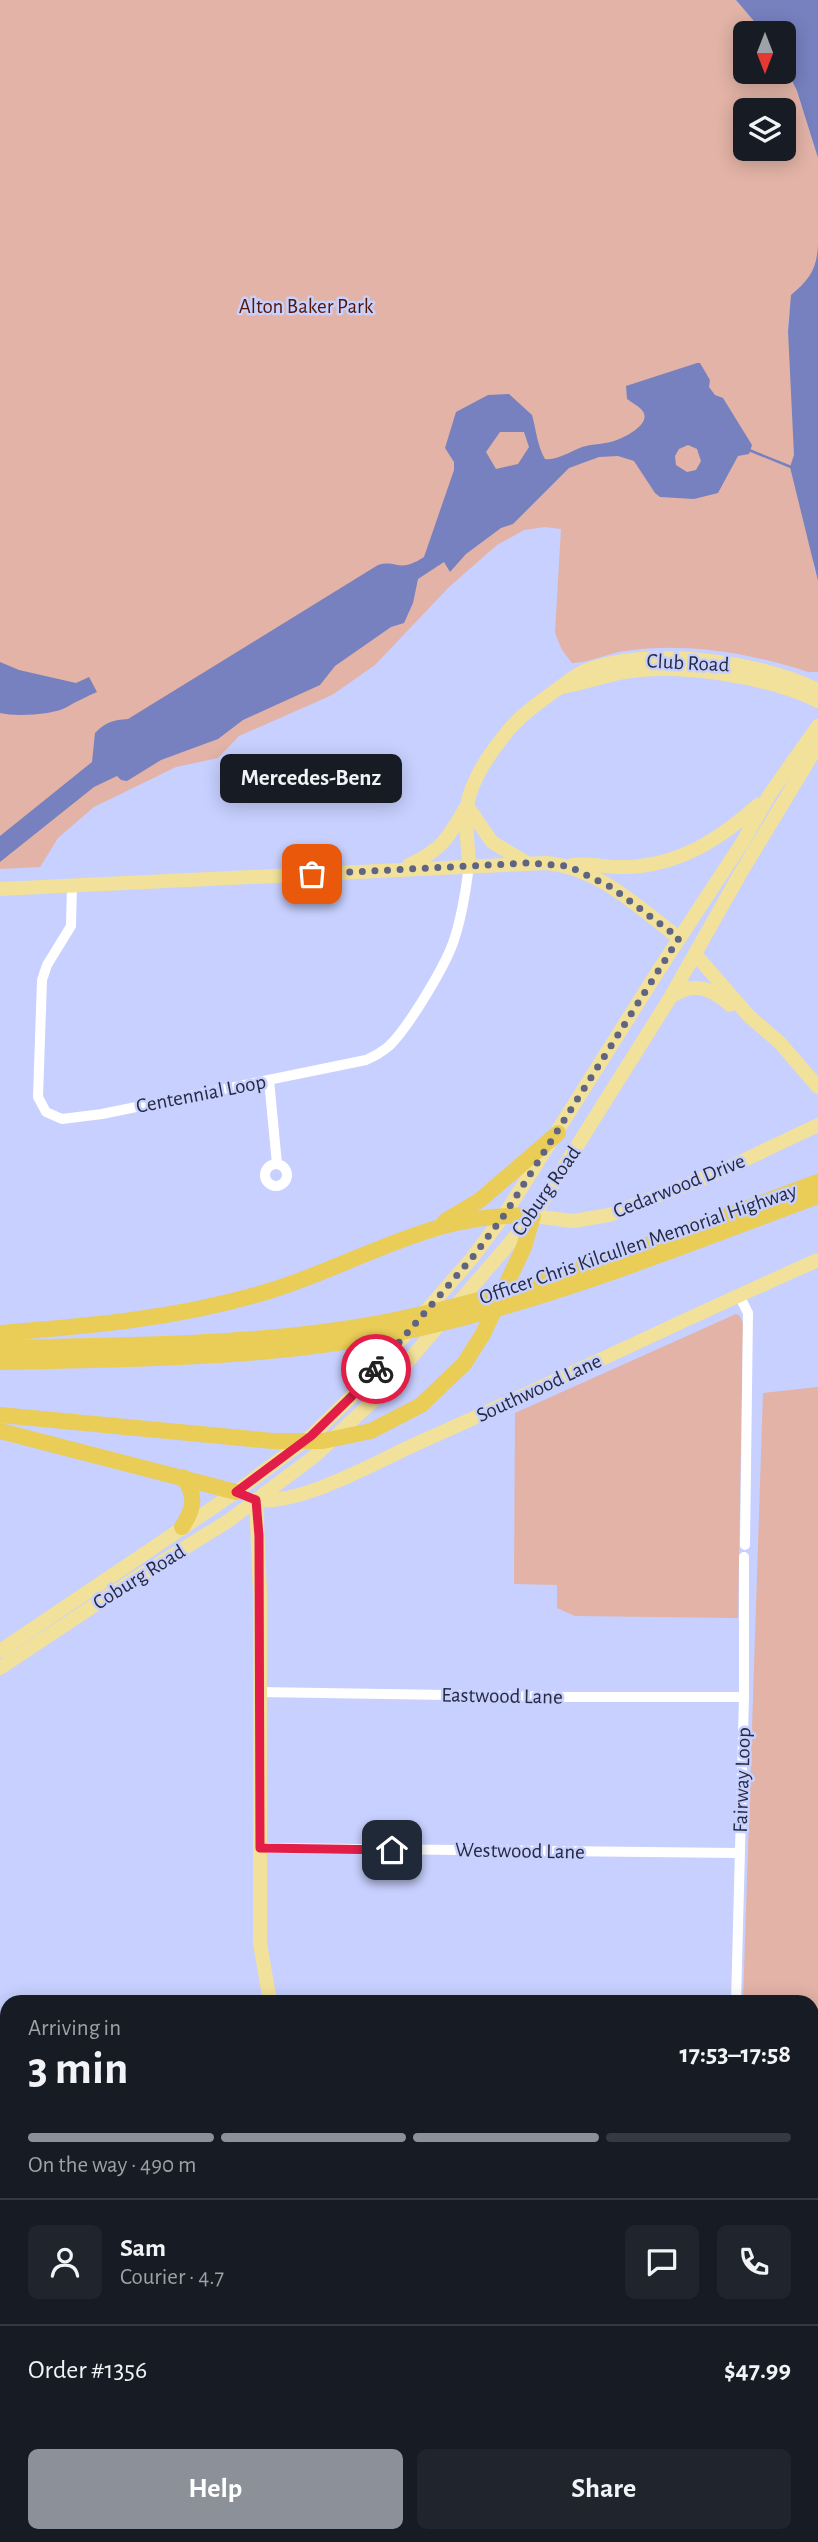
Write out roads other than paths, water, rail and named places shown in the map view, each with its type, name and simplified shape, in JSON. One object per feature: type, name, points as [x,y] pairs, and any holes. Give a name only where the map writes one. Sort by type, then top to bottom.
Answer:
[{"type":"highway","points":[[0,1333],[110,1324],[193,1312],[271,1291],[460,1216],[558,1133]]},
{"type":"highway","name":"Officer Chris Kilcullen Memorial Highway","points":[[0,1348],[189,1345],[292,1337],[369,1325],[466,1304],[551,1278],[818,1182]]},
{"type":"highway","name":"Officer Chris Kilcullen Memorial Highway","points":[[0,1362],[187,1359],[272,1352],[409,1331],[485,1313],[544,1295],[818,1196]]},
{"type":"highway","points":[[0,1415],[251,1438],[323,1441],[357,1435],[397,1419],[421,1405],[464,1364],[483,1334],[524,1247],[533,1216],[460,1216]]},
{"type":"highway","points":[[0,1431],[236,1492]]},
{"type":"highway","points":[[182,1527],[193,1505],[192,1492],[183,1477]]},
{"type":"main road","name":"Club Road","points":[[469,865],[467,806],[479,774],[511,727],[540,700],[570,678],[604,665],[650,659],[701,660],[757,668],[818,690]]},
{"type":"main road","name":"Club Road","points":[[561,687],[625,672],[696,672],[774,684],[818,701]]},
{"type":"main road","name":"Coburg Road","points":[[0,1668],[228,1521],[316,1455],[379,1395],[533,1216],[670,998],[818,726]]},
{"type":"main road","name":"Coburg Road","points":[[0,1651],[236,1492],[311,1436],[351,1397],[472,1258],[505,1214],[742,843],[770,794],[789,779],[818,745]]},
{"type":"main road","points":[[0,890],[469,865],[528,863],[626,867],[652,864],[707,845],[732,828],[770,794]]},
{"type":"main road","points":[[400,870],[427,857],[442,846],[467,806],[492,842],[528,863]]},
{"type":"main road","points":[[568,866],[611,887],[679,938],[699,936],[712,925]]},
{"type":"main road","points":[[695,954],[818,1087]]},
{"type":"main road","points":[[670,998],[681,990],[695,988],[721,996],[737,1012],[750,1016]]},
{"type":"main road","points":[[780,1043],[818,1069]]},
{"type":"main road","name":"Cedarwood Drive","points":[[533,1216],[573,1222],[609,1214],[719,1172],[818,1125]]},
{"type":"main road","name":"Southwood Lane","points":[[256,1500],[272,1501],[312,1490],[487,1413],[818,1260]]},
{"type":"main road","points":[[236,1492],[256,1500],[260,1593],[260,1942],[269,1995]]},
{"type":"street","name":"Centennial Loop","points":[[72,886],[71,926],[47,965],[42,980],[38,1097],[46,1112],[58,1119],[71,1119],[269,1080],[366,1060],[379,1054],[392,1043],[448,955],[467,889],[469,865]]},
{"type":"street","points":[[269,1080],[277,1164]]},
{"type":"street","points":[[739,1295],[748,1313],[745,1545]]},
{"type":"street","name":"Fairway Loop","points":[[736,1995],[744,1697],[744,1557]]},
{"type":"street","name":"Eastwood Lane","points":[[259,1692],[744,1697]]},
{"type":"street","name":"Westwood Lane","points":[[260,1848],[739,1853]]},
{"type":"water","points":[[736,0],[818,0],[818,158],[794,84],[796,84],[796,21],[754,21]]},
{"type":"water","points":[[818,245],[818,581],[790,467],[794,455],[788,331],[791,295],[811,273]]},
{"type":"water","points":[[700,363],[710,380],[709,387],[715,395],[723,398],[752,445],[749,454],[738,456],[718,493],[694,499],[660,497],[634,461],[618,456],[599,457],[569,468],[513,524],[501,528],[466,554],[450,572],[444,562],[418,579],[413,603],[404,623],[391,627],[335,666],[320,685],[243,720],[218,739],[161,760],[127,781],[117,776],[94,787],[0,862],[0,836],[92,762],[95,733],[103,726],[128,719],[378,565],[409,565],[424,557],[454,470],[454,462],[445,448],[456,412],[488,395],[509,394],[532,415],[542,454],[545,459],[550,459],[586,446],[614,441],[636,429],[644,419],[644,414],[627,399],[626,386]],"holes":[[[500,432],[524,432],[529,447],[518,464],[496,469],[486,452]],[[688,445],[697,449],[701,461],[696,470],[687,472],[676,465],[675,456],[679,449]]]},
{"type":"water","points":[[0,662],[19,670],[76,683],[89,677],[97,692],[53,712],[24,715],[0,713]]},
{"type":"waterway","points":[[749,450],[791,467]]},
{"type":"place","name":"Mercedes-Benz","points":[[312,874]]},
{"type":"park label","name":"Alton Baker Park","points":[[306,306]]}]
